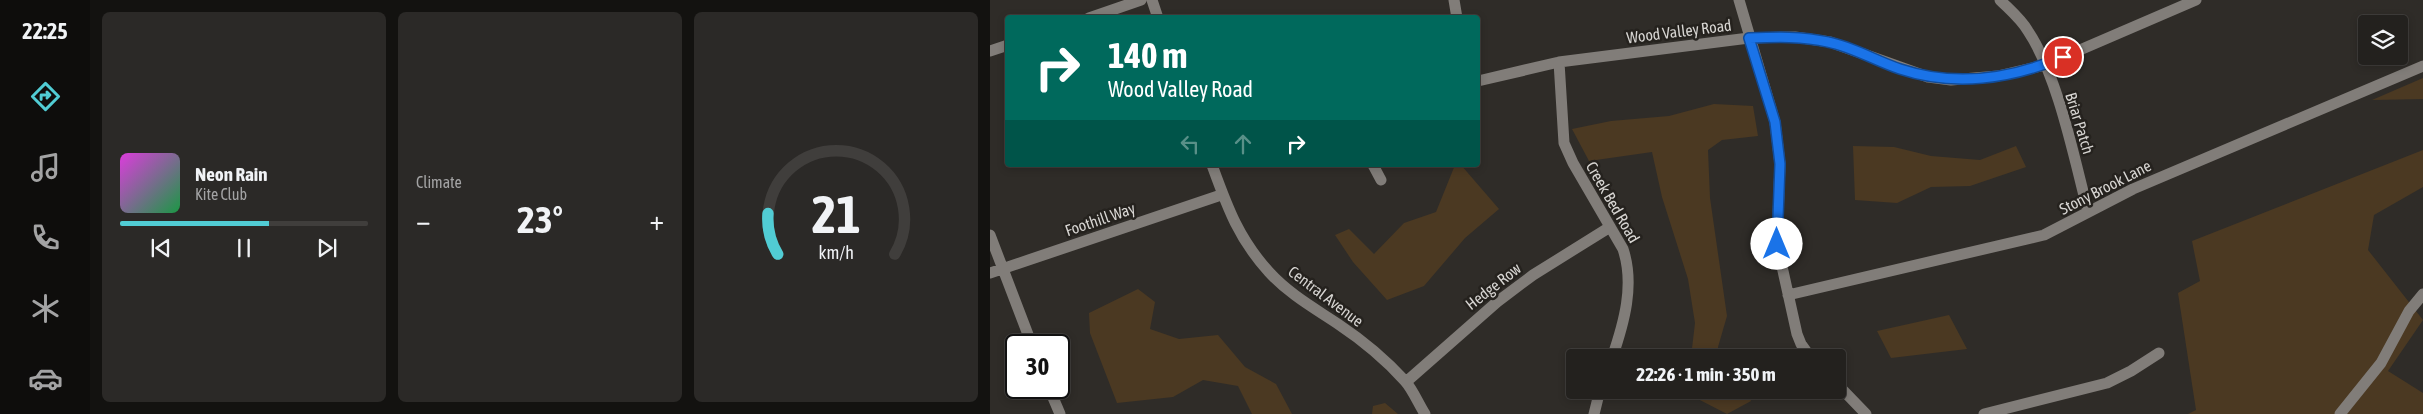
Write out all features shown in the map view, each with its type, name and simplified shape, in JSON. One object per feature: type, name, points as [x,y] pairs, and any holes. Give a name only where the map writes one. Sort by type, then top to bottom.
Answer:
[{"type":"street","points":[[1098,15],[1141,0]]},
{"type":"street","points":[[1152,0],[1157,15]]},
{"type":"street","points":[[1454,0],[1456,15]]},
{"type":"street","points":[[1739,0],[1775,122],[1780,164],[1777,244],[1788,295],[1801,344],[1805,349]]},
{"type":"street","name":"Briar Patch","points":[[2000,0],[2014,13],[2029,32],[2045,64],[2067,129],[2088,211]]},
{"type":"street","name":"Wood Valley Road","points":[[1480,81],[1559,62],[1749,38],[1795,37],[1830,42],[1899,69],[1928,77],[1951,80],[1998,76],[2045,64],[2172,5],[2196,0]]},
{"type":"street","points":[[990,51],[1005,46]]},
{"type":"street","name":"Creek Bed Road","points":[[1559,62],[1564,142],[1573,163],[1623,249],[1628,265],[1628,298],[1614,349]]},
{"type":"street","name":"Stony Brook Lane","points":[[1788,295],[2044,235],[2133,188],[2423,66]]},
{"type":"street","name":"Central Avenue","points":[[1213,167],[1221,195],[1241,235],[1269,273],[1305,304],[1341,326],[1375,353],[1406,382],[1424,414]]},
{"type":"street","points":[[1375,167],[1381,180]]},
{"type":"street","name":"Foothill Way","points":[[990,274],[1221,195]]},
{"type":"street","name":"Hedge Row","points":[[1406,382],[1497,302],[1533,275],[1610,227]]},
{"type":"street","points":[[990,235],[1028,334]]},
{"type":"street","points":[[2340,414],[2381,363],[2409,311],[2423,294]]},
{"type":"street","points":[[1984,414],[2107,383],[2131,371],[2159,353]]},
{"type":"street","points":[[1846,393],[1866,414]]},
{"type":"street","points":[[1054,399],[1060,414]]},
{"type":"street","points":[[1594,414],[1598,399]]},
{"type":"shaded area","points":[[2423,78],[2423,99],[2372,100]]},
{"type":"shaded area","points":[[1714,104],[1753,106],[1758,136],[1722,140],[1708,150],[1710,198],[1727,316],[1718,349],[1692,349],[1695,323],[1688,279],[1662,197],[1652,152],[1589,161],[1572,129],[1611,121],[1669,116]]},
{"type":"shaded area","points":[[1853,146],[1894,147],[1931,156],[1980,160],[2016,146],[2026,167],[1970,186],[1931,187],[1897,203],[1855,200]]},
{"type":"shaded area","points":[[2423,150],[2423,187],[2374,215],[2368,250],[2423,320],[2388,371],[2423,393],[2423,414],[2188,414],[2196,410],[2178,293],[2200,281],[2192,241]]},
{"type":"shaded area","points":[[1454,167],[1463,167],[1499,209],[1465,238],[1424,286],[1387,300],[1353,262],[1335,235],[1349,229],[1374,254],[1404,223],[1436,212]]},
{"type":"shaded area","points":[[1138,289],[1155,302],[1150,329],[1179,339],[1218,335],[1245,367],[1276,384],[1292,414],[1252,414],[1238,386],[1203,380],[1173,397],[1117,403],[1090,333],[1089,313]]},
{"type":"shaded area","points":[[1949,315],[1967,349],[1891,358],[1877,331]]},
{"type":"shaded area","points":[[1698,399],[1750,399],[1751,401],[1727,414]]},
{"type":"shaded area","points":[[1385,403],[1398,414],[1372,414],[1373,406]]},
{"type":"route","points":[[1777,244],[1780,164],[1775,122],[1749,38],[1795,37],[1830,42],[1899,69],[1928,77],[1951,80],[1998,76],[2045,64],[2063,57]]}]
